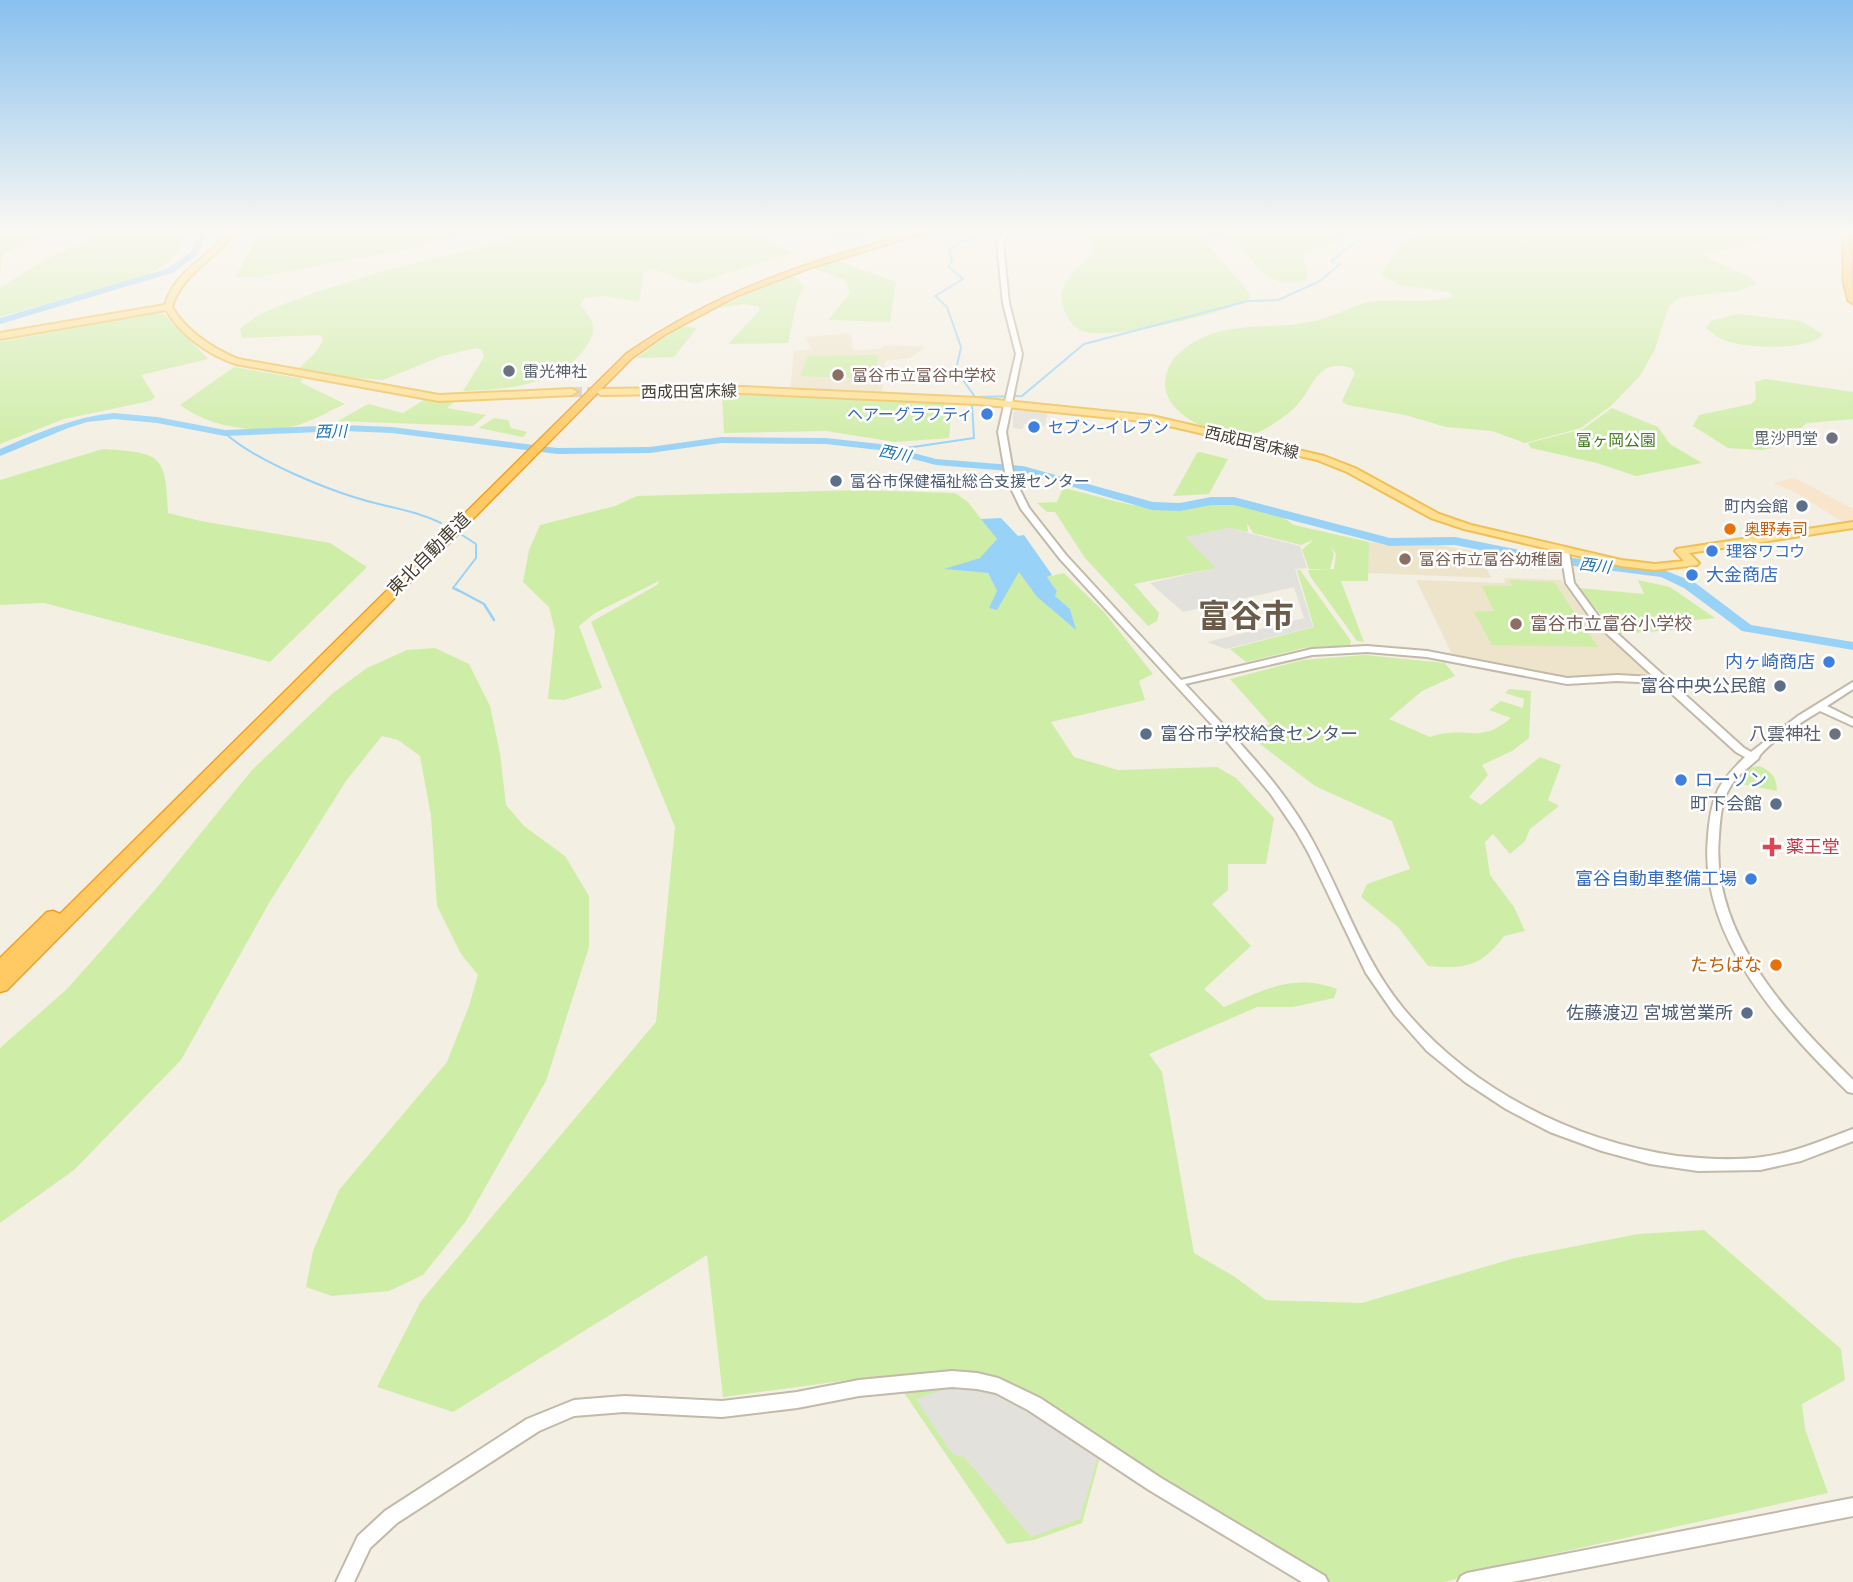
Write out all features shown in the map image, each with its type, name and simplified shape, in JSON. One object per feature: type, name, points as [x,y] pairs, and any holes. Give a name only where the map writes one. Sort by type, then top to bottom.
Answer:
[{"type":"highway","name":"東北自動車道","points":[[0,985],[621,355],[683,313],[702,305]]},
{"type":"highway","name":"東北自動車道","points":[[0,969],[529,448],[629,356],[690,315],[711,305]]},
{"type":"main road","points":[[0,336],[168,307],[178,322],[222,356],[282,371],[439,398],[572,392]]},
{"type":"main road","name":"西成田宮床線","points":[[601,392],[743,390],[973,401],[1007,399],[1152,419],[1296,452],[1351,470],[1442,518],[1565,558],[1640,566],[1693,564],[1682,554],[1682,550],[1853,524]]},
{"type":"street","points":[[1006,305],[1019,354],[1007,399],[1002,432],[1009,474],[1025,509],[1063,557],[1179,683],[1276,795],[1300,829],[1389,1000],[1423,1038],[1456,1068],[1490,1092],[1531,1115],[1589,1140],[1671,1161],[1710,1165],[1773,1161],[1812,1152],[1853,1135]]},
{"type":"street","points":[[1565,558],[1570,583],[1583,605],[1662,680],[1753,758]]},
{"type":"street","points":[[1179,683],[1312,652],[1360,649],[1427,654],[1567,681],[1617,678],[1662,680]]},
{"type":"street","points":[[1853,685],[1780,733],[1734,774],[1718,803],[1710,854],[1719,894],[1740,947],[1760,986],[1807,1042],[1853,1088]]},
{"type":"street","points":[[1820,706],[1853,723]]},
{"type":"street","points":[[345,1582],[364,1542],[391,1517],[533,1425],[574,1408],[624,1404],[722,1409],[797,1400],[859,1388],[952,1379],[977,1381],[998,1387],[1034,1404],[1155,1484],[1318,1582]]},
{"type":"street","points":[[1467,1582],[1853,1507]]},
{"type":"shaded area","name":"富谷市立富谷中学校","points":[[851,333],[853,350],[880,349],[885,345],[925,347],[910,358],[885,361],[882,394],[790,390],[794,351],[812,350],[805,337]]},
{"type":"shaded area","points":[[1020,409],[1048,411],[1045,426],[1024,424],[1023,429],[1013,428],[1013,412]]},
{"type":"shaded area","points":[[1795,478],[1853,509],[1853,523],[1846,524],[1795,492],[1773,483]]},
{"type":"shaded area","points":[[1229,528],[1300,546],[1307,568],[1295,569],[1313,627],[1226,649],[1207,642],[1304,618],[1294,587],[1183,612],[1150,583],[1216,568],[1185,537]]},
{"type":"shaded area","name":"富谷市立富谷幼稚園","points":[[1369,542],[1399,546],[1437,545],[1480,552],[1491,578],[1368,573]]},
{"type":"shaded area","name":"富谷市立富谷小学校","points":[[1504,578],[1561,580],[1587,617],[1647,673],[1644,676],[1613,674],[1565,678],[1452,654],[1416,580],[1505,583]]},
{"type":"shaded area","points":[[953,1386],[991,1389],[1099,1453],[1080,1519],[1031,1537],[964,1457],[953,1455],[916,1399]]},
{"type":"green space","points":[[0,305],[43,305],[0,317]]},
{"type":"green space","points":[[282,305],[580,305],[590,318],[593,329],[592,337],[577,358],[549,377],[497,389],[463,391],[484,357],[482,350],[477,348],[442,356],[383,380],[294,373],[316,352],[323,340],[321,335],[242,338],[240,329],[255,317]]},
{"type":"green space","points":[[721,305],[738,305],[708,310]]},
{"type":"green space","points":[[749,305],[796,305],[788,343],[728,344],[760,310],[758,306]]},
{"type":"green space","points":[[840,305],[893,305],[890,322],[828,320]]},
{"type":"green space","points":[[1062,305],[1235,305],[1167,324],[1096,333],[1079,329],[1068,318]]},
{"type":"green space","points":[[1358,305],[1671,305],[1655,349],[1640,376],[1611,406],[1581,428],[1525,443],[1492,431],[1446,427],[1405,415],[1347,405],[1342,401],[1355,373],[1344,366],[1333,366],[1320,373],[1289,413],[1263,430],[1250,434],[1235,435],[1203,426],[1176,408],[1168,396],[1165,383],[1170,365],[1181,351],[1197,341],[1214,333],[1238,328],[1310,322]]},
{"type":"green space","points":[[151,314],[164,314],[208,359],[141,375],[155,397],[150,401],[64,419],[0,444],[0,342]]},
{"type":"green space","points":[[1738,314],[1801,321],[1823,334],[1793,346],[1765,347],[1726,341],[1706,328],[1711,321]]},
{"type":"green space","points":[[680,326],[697,328],[674,357],[636,358]]},
{"type":"green space","points":[[878,355],[874,379],[800,376],[808,356]]},
{"type":"green space","points":[[234,367],[304,379],[300,382],[345,404],[300,424],[265,430],[219,424],[180,405]]},
{"type":"green space","points":[[1766,379],[1853,392],[1853,419],[1807,423],[1778,447],[1762,450],[1728,448],[1693,426],[1699,415],[1751,404],[1756,399],[1755,382]]},
{"type":"green space","points":[[729,392],[952,403],[949,438],[895,442],[826,431],[724,433],[722,397]]},
{"type":"green space","points":[[427,398],[455,401],[447,408],[486,415],[473,426],[338,421],[368,404],[403,413]]},
{"type":"green space","name":"富ヶ岡公園","points":[[1612,408],[1658,427],[1670,444],[1702,463],[1636,476],[1597,463],[1531,448],[1528,443],[1583,429]]},
{"type":"green space","points":[[494,418],[508,420],[511,428],[527,432],[523,437],[479,428]]},
{"type":"green space","points":[[103,449],[137,452],[156,460],[162,467],[165,478],[168,513],[330,543],[367,567],[270,662],[44,603],[0,605],[0,480]]},
{"type":"green space","points":[[1197,453],[1228,459],[1209,494],[1173,496]]},
{"type":"green space","points":[[1063,488],[1153,508],[1214,502],[1241,504],[1270,512],[1294,525],[1369,542],[1368,581],[1341,581],[1364,642],[1357,641],[1310,576],[1308,570],[1334,569],[1336,554],[1330,546],[1334,554],[1330,569],[1309,569],[1302,550],[1313,540],[1301,545],[1253,533],[1247,523],[1248,532],[1229,528],[1186,537],[1217,568],[1134,584],[1159,613],[1157,621],[1148,626],[1085,558],[1055,512],[1047,512],[1037,503],[1057,502]]},
{"type":"green space","points":[[862,490],[955,493],[968,502],[997,539],[981,558],[946,569],[988,573],[997,591],[990,608],[1019,572],[1026,577],[1037,597],[1075,629],[1070,609],[1055,596],[1057,591],[1047,577],[1064,573],[1104,612],[1153,674],[1139,681],[1145,700],[1051,722],[1074,757],[1118,770],[1217,767],[1236,778],[1274,818],[1266,864],[1228,864],[1228,890],[1212,904],[1251,946],[1204,989],[1224,1007],[1292,983],[1321,984],[1337,989],[1334,998],[1293,1007],[1257,1007],[1149,1054],[1162,1072],[1194,1253],[1235,1277],[1266,1300],[1362,1303],[1515,1258],[1638,1234],[1704,1230],[1841,1349],[1845,1380],[1802,1404],[1805,1429],[1828,1493],[1548,1555],[1444,1582],[1318,1582],[1102,1450],[1082,1523],[1034,1540],[1007,1544],[894,1378],[856,1379],[723,1397],[707,1255],[453,1412],[377,1387],[421,1301],[656,1022],[675,827],[591,622],[657,585],[659,581],[595,613],[579,626],[602,688],[564,700],[548,699],[555,631],[549,607],[523,582],[529,550],[540,525],[615,506],[637,496]]},
{"type":"green space","points":[[1297,570],[1300,570],[1351,641],[1350,645],[1304,648],[1246,662],[1230,649],[1314,627]]},
{"type":"green space","points":[[1509,580],[1554,582],[1598,647],[1492,645],[1474,612],[1494,611],[1482,586],[1512,586]]},
{"type":"green space","points":[[1638,580],[1670,587],[1715,618],[1668,623],[1674,630],[1618,634],[1578,588],[1644,594]]},
{"type":"green space","points":[[435,648],[469,664],[490,706],[500,753],[506,805],[524,826],[565,856],[589,896],[589,947],[546,1081],[466,1221],[423,1275],[389,1291],[332,1296],[306,1287],[313,1251],[339,1190],[447,1062],[478,975],[461,954],[437,906],[431,816],[420,756],[398,740],[382,736],[346,781],[269,903],[181,1060],[74,1170],[0,1223],[0,1048],[67,989],[154,891],[252,770],[333,693],[367,668],[407,650]]},
{"type":"green space","points":[[1365,655],[1445,663],[1455,676],[1422,691],[1389,719],[1430,737],[1453,732],[1480,733],[1500,726],[1511,718],[1489,710],[1501,701],[1523,708],[1524,699],[1505,693],[1509,689],[1531,691],[1529,738],[1512,751],[1482,765],[1488,775],[1469,797],[1481,805],[1540,757],[1561,765],[1548,800],[1559,806],[1530,829],[1525,841],[1510,854],[1493,834],[1485,842],[1490,875],[1514,907],[1525,931],[1504,936],[1488,954],[1471,964],[1452,967],[1428,966],[1398,927],[1361,897],[1367,884],[1410,869],[1392,821],[1315,786],[1244,732],[1270,724],[1230,679],[1303,660]]},
{"type":"green space","points":[[1759,766],[1773,776],[1777,791],[1742,784],[1747,778],[1747,768]]},
{"type":"water","points":[[1001,518],[1018,536],[1024,535],[1052,575],[1047,577],[1057,591],[1055,596],[1070,609],[1076,630],[1037,597],[1019,572],[997,610],[989,608],[997,591],[988,573],[944,569],[980,558],[997,539],[981,519]]},
{"type":"waterway","points":[[0,321],[55,305]]},
{"type":"waterway","points":[[945,305],[961,347],[956,370],[975,397],[1022,396],[1084,344],[1233,305]]},
{"type":"waterway","points":[[893,450],[974,438],[972,403]]},
{"type":"waterway","name":"西川","points":[[0,453],[64,426],[86,419],[114,416],[157,420],[225,433],[343,428],[392,430],[557,451],[650,450],[721,440],[826,441],[880,447],[936,462],[1023,469],[1152,506],[1180,507],[1211,501],[1234,501],[1390,542],[1455,541],[1535,557],[1664,574],[1689,585],[1747,628],[1853,646]]},
{"type":"waterway","points":[[225,433],[255,454],[317,484],[441,523]]},
{"type":"waterway","points":[[459,533],[476,544],[476,558],[453,588],[459,591]]},
{"type":"waterway","points":[[456,589],[484,604],[494,620]]},
{"type":"tunnel","points":[[572,392],[601,392]]},
{"type":"place","name":"雷光神社","points":[[509,371]]},
{"type":"place","name":"富谷市立富谷中学校","points":[[838,375]]},
{"type":"place","name":"ヘアーグラフティ","points":[[987,414]]},
{"type":"place","name":"セブン-イレブン","points":[[1034,427]]},
{"type":"place","name":"毘沙門堂","points":[[1832,438]]},
{"type":"place","name":"富谷市保健福祉総合支援センター","points":[[836,481]]},
{"type":"place","name":"町内会館","points":[[1802,506]]},
{"type":"place","name":"奥野寿司","points":[[1730,529]]},
{"type":"place","name":"理容ワコウ","points":[[1712,551]]},
{"type":"place","name":"富谷市立富谷幼稚園","points":[[1405,559]]},
{"type":"place","name":"大金商店","points":[[1692,575]]},
{"type":"place","name":"富谷市立富谷小学校","points":[[1516,624]]},
{"type":"place","name":"内ヶ崎商店","points":[[1829,662]]},
{"type":"place","name":"富谷中央公民館","points":[[1780,686]]},
{"type":"place","name":"富谷市学校給食センター","points":[[1146,734]]},
{"type":"place","name":"八雲神社","points":[[1835,734]]},
{"type":"place","name":"ローソン","points":[[1681,780]]},
{"type":"place","name":"町下会館","points":[[1776,804]]},
{"type":"place","name":"薬王堂","points":[[1772,847]]},
{"type":"place","name":"富谷自動車整備工場","points":[[1751,879]]},
{"type":"place","name":"たちばな","points":[[1776,965]]},
{"type":"place","name":"佐藤渡辺 宮城営業所","points":[[1747,1013]]},
{"type":"district","name":"富谷市","points":[[1246,616]]}]
